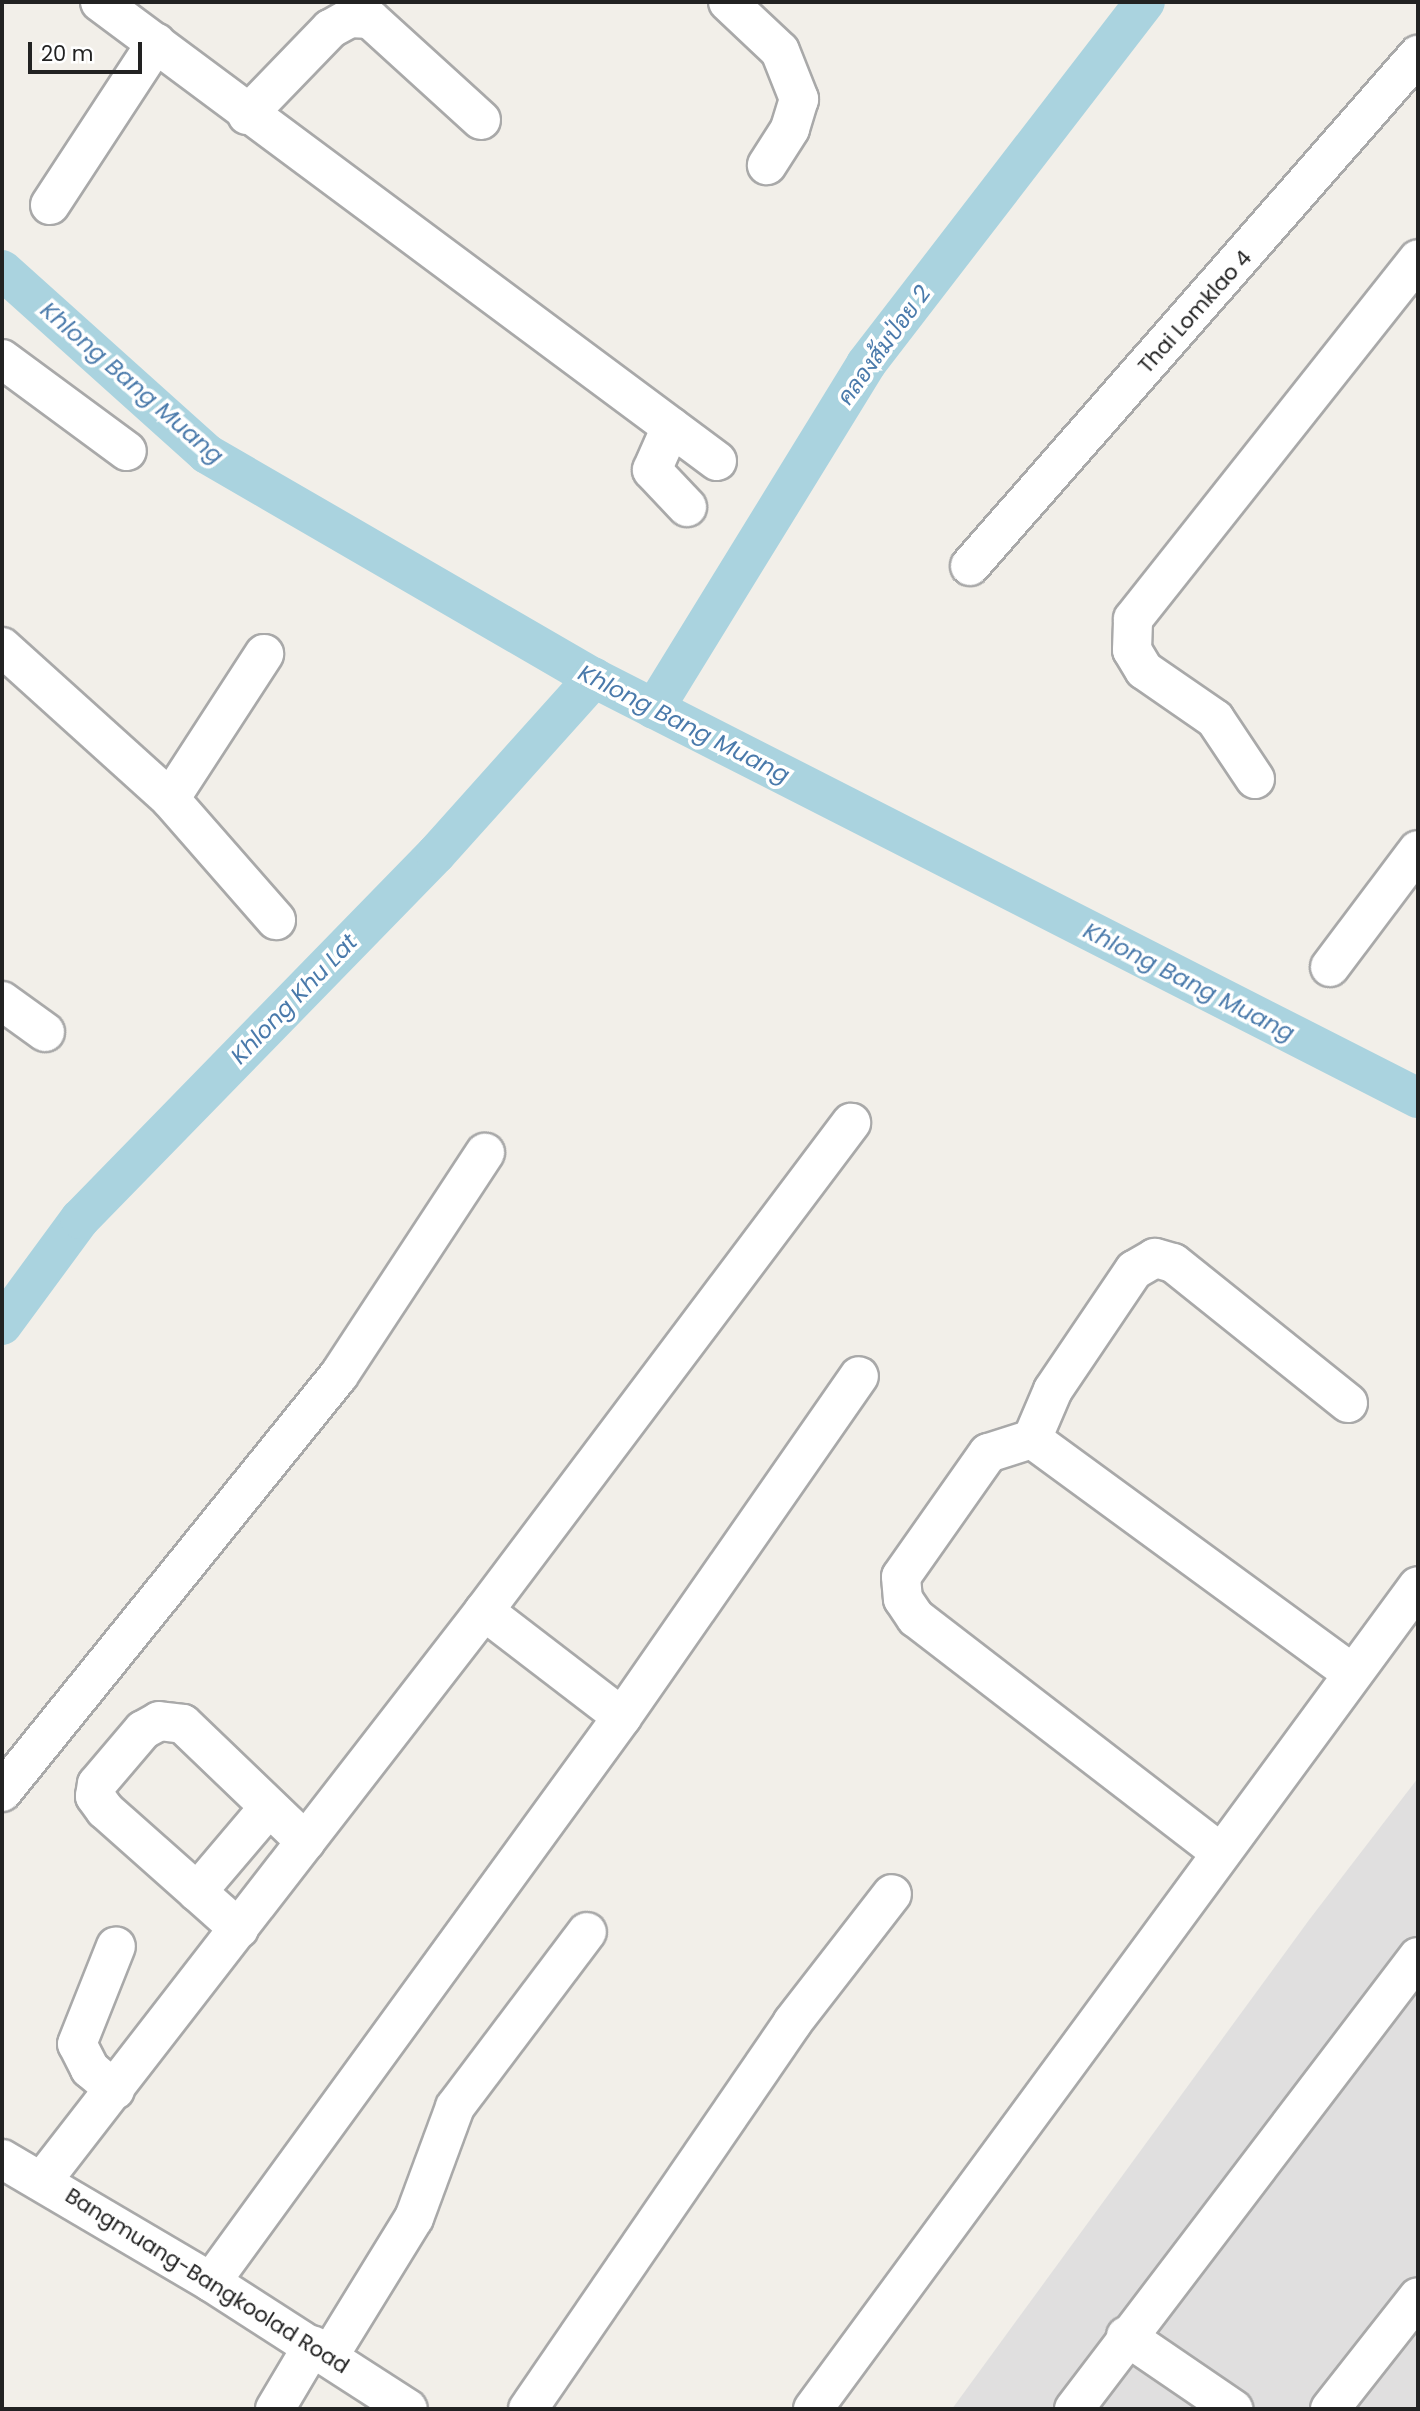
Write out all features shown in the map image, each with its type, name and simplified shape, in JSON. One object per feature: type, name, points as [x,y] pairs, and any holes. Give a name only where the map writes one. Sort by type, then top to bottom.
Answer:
[{"type":"street","points":[[100,2],[247,115],[717,461]]},
{"type":"street","points":[[728,2],[780,51],[799,99],[790,129],[767,165]]},
{"type":"street","points":[[247,115],[330,29],[350,18],[370,19],[481,120]]},
{"type":"street","points":[[50,205],[156,43]]},
{"type":"street","name":"Thai Lomklao 4","points":[[970,566],[1418,55]]},
{"type":"street","points":[[1255,779],[1215,719],[1144,670],[1132,650],[1133,619],[1418,259]]},
{"type":"street","points":[[2,359],[127,452]]},
{"type":"street","points":[[671,427],[652,470],[687,507]]},
{"type":"street","points":[[2,647],[170,799],[276,920]]},
{"type":"street","points":[[170,799],[264,654]]},
{"type":"street","points":[[1330,967],[1418,850]]},
{"type":"street","points":[[2,1001],[45,1032]]},
{"type":"street","points":[[43,2180],[484,1611],[851,1123]]},
{"type":"street","points":[[2,1792],[339,1375],[485,1153]]},
{"type":"street","points":[[1221,1853],[916,1618],[903,1599],[901,1577],[988,1453],[1032,1439],[1054,1390],[1134,1269],[1154,1258],[1173,1263],[1348,1402]]},
{"type":"street","points":[[211,2282],[622,1717],[859,1376]]},
{"type":"street","points":[[1032,1439],[1350,1672]]},
{"type":"street","points":[[813,2409],[1221,1853],[1350,1672],[1418,1586]]},
{"type":"street","points":[[484,1611],[622,1717]]},
{"type":"street","points":[[239,1929],[105,1810],[95,1796],[97,1784],[143,1730],[159,1721],[183,1724],[306,1842]]},
{"type":"street","points":[[197,1892],[269,1807]]},
{"type":"street","points":[[528,2409],[792,2023],[892,1894]]},
{"type":"street","points":[[275,2409],[321,2351],[414,2218],[454,2107],[587,1932]]},
{"type":"street","points":[[115,2090],[90,2070],[77,2043],[116,1947]]},
{"type":"street","points":[[1074,2409],[1126,2336],[1418,1957]]},
{"type":"street","name":"Bangmuang-Bangkoolad Road","points":[[2,2159],[43,2180],[211,2282],[408,2409]]},
{"type":"street","points":[[1330,2409],[1418,2297]]},
{"type":"street","points":[[1126,2336],[1234,2409]]},
{"type":"shaded area","points":[[1418,1778],[1418,2409],[952,2409],[1309,1920]]},
{"type":"waterway","name":"คลองส้มป่อย 2","points":[[654,709],[866,364],[1145,2]]},
{"type":"waterway","name":"Khlong Bang Muang","points":[[2,270],[207,454],[594,678],[1418,1098]]},
{"type":"waterway","name":"Khlong Khu Lat","points":[[2,1325],[80,1219],[436,854],[594,678]]}]
